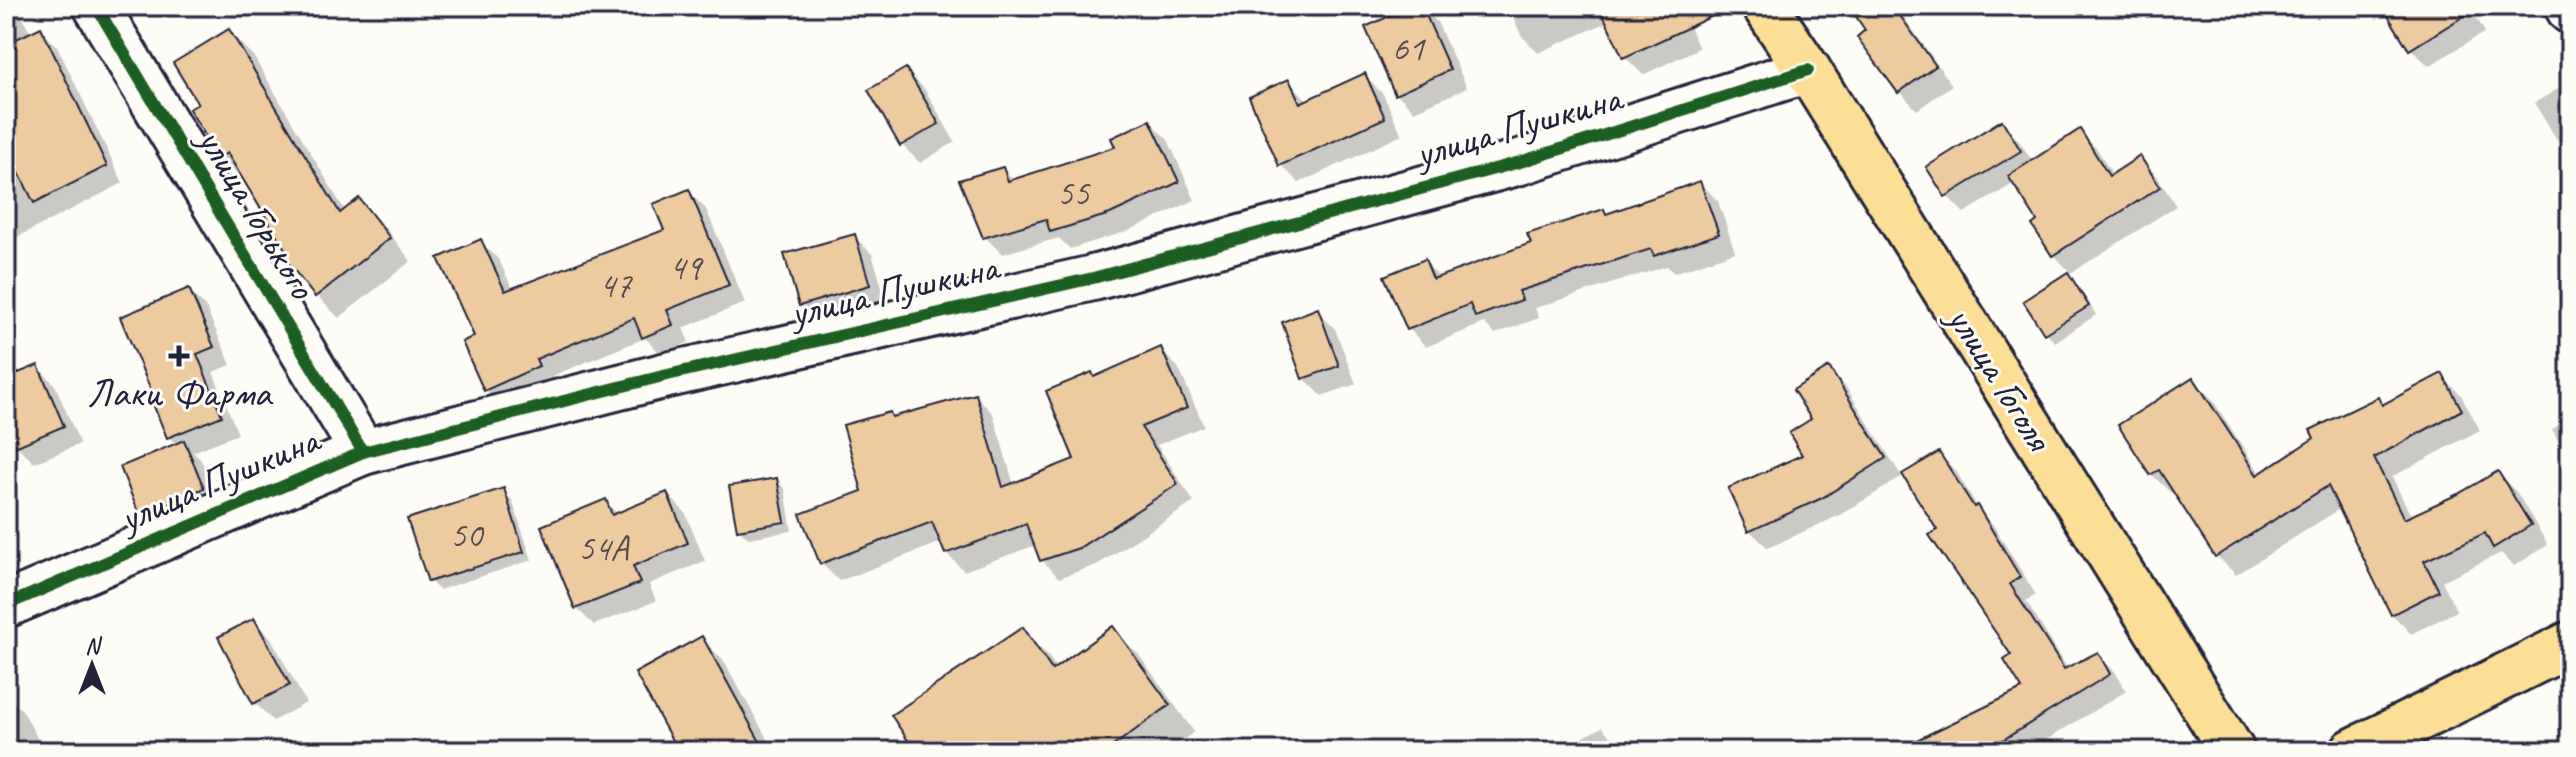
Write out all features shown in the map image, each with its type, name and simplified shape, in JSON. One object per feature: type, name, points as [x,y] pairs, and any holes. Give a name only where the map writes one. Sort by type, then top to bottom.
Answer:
[{"type":"main road","name":"улица Гоголя","points":[[1765,6],[1808,70],[2232,751]]},
{"type":"main road","points":[[2353,751],[2570,644]]},
{"type":"street","name":"улица Горького","points":[[96,6],[363,452]]},
{"type":"street","name":"улица Пушкина","points":[[6,605],[363,452],[663,376],[1093,278],[1520,162],[1808,70]]},
{"type":"building","points":[[1412,6],[1422,6],[1450,70],[1395,95],[1365,27]]},
{"type":"building","points":[[1599,6],[1734,6],[1623,58]]},
{"type":"building","points":[[1849,6],[1893,6],[1936,66],[1898,93],[1857,37],[1865,30]]},
{"type":"building","points":[[2382,6],[2480,6],[2409,50]]},
{"type":"building","points":[[41,27],[107,166],[34,203],[6,147],[6,44]]},
{"type":"building","points":[[229,29],[340,213],[359,198],[390,238],[315,297],[284,257],[288,254],[227,153],[219,158],[189,109],[198,104],[173,63]]},
{"type":"building","points":[[906,68],[939,124],[900,146],[868,90]]},
{"type":"building","points":[[1365,73],[1385,118],[1279,166],[1249,97],[1289,79],[1300,103]]},
{"type":"building","points":[[1150,120],[1179,182],[1110,214],[1050,232],[1046,219],[983,238],[959,180],[1003,167],[1008,181],[1115,147],[1111,138]]},
{"type":"building","points":[[2002,120],[2021,151],[1945,197],[1926,167]]},
{"type":"building","points":[[2080,129],[2109,176],[2140,156],[2160,187],[2052,256],[2032,225],[2037,221],[2008,176]]},
{"type":"building","points":[[1700,181],[1719,234],[1654,256],[1651,249],[1519,291],[1522,300],[1475,317],[1470,304],[1407,330],[1384,276],[1425,259],[1433,279],[1531,243],[1527,234],[1604,209],[1606,214]]},
{"type":"building","points":[[689,189],[729,285],[667,310],[673,325],[642,338],[634,318],[536,359],[539,366],[484,391],[462,342],[474,336],[438,258],[481,239],[505,291],[664,230],[653,204]]},
{"type":"building","points":[[855,234],[870,285],[799,306],[784,254]]},
{"type":"building","points":[[2068,272],[2089,306],[2044,334],[2023,301]]},
{"type":"building","points":[[189,288],[214,347],[197,354],[222,416],[167,438],[150,397],[153,395],[120,317]]},
{"type":"building","points":[[1318,308],[1339,366],[1302,379],[1282,322]]},
{"type":"building","points":[[1161,347],[1187,408],[1141,427],[1178,484],[1079,548],[1040,561],[1026,524],[945,554],[932,522],[820,564],[800,514],[862,491],[843,425],[890,412],[892,417],[976,394],[1003,487],[1074,459],[1046,391],[1092,372],[1094,377]]},
{"type":"building","points":[[38,365],[64,426],[15,447],[6,426],[6,378]]},
{"type":"building","points":[[1829,367],[1886,458],[1822,498],[1748,532],[1728,488],[1802,455],[1789,433],[1811,419],[1793,390]]},
{"type":"building","points":[[2442,373],[2462,410],[2374,458],[2404,519],[2498,471],[2531,525],[2493,548],[2485,533],[2424,561],[2439,591],[2391,615],[2328,486],[2215,557],[2159,470],[2150,475],[2118,425],[2193,377],[2257,475],[2314,438],[2310,430],[2378,397],[2382,405]]},
{"type":"building","points":[[184,440],[204,488],[140,516],[120,467]]},
{"type":"building","points":[[1939,452],[1974,507],[1977,505],[2020,577],[2010,584],[2064,669],[2098,652],[2110,674],[1985,751],[1894,751],[2022,689],[2004,660],[2011,655],[1929,535],[1937,530],[1902,474]]},
{"type":"building","points":[[777,478],[785,522],[737,530],[729,486]]},
{"type":"building","points":[[504,488],[524,552],[428,582],[407,519]]},
{"type":"building","points":[[667,492],[688,543],[633,566],[640,583],[575,609],[541,526],[606,499],[612,515]]},
{"type":"building","points":[[254,618],[290,685],[253,704],[218,637]]},
{"type":"building","points":[[1113,626],[1170,705],[1106,751],[915,751],[891,715],[1023,627],[1052,670]]},
{"type":"building","points":[[702,636],[765,751],[678,751],[635,673]]},
{"type":"cycle path","points":[[96,6],[363,452]]},
{"type":"cycle path","points":[[6,605],[363,452],[663,376],[1093,278],[1520,162],[1808,70]]},
{"type":"place","name":"Лаки Фарма","points":[[179,356]]}]
